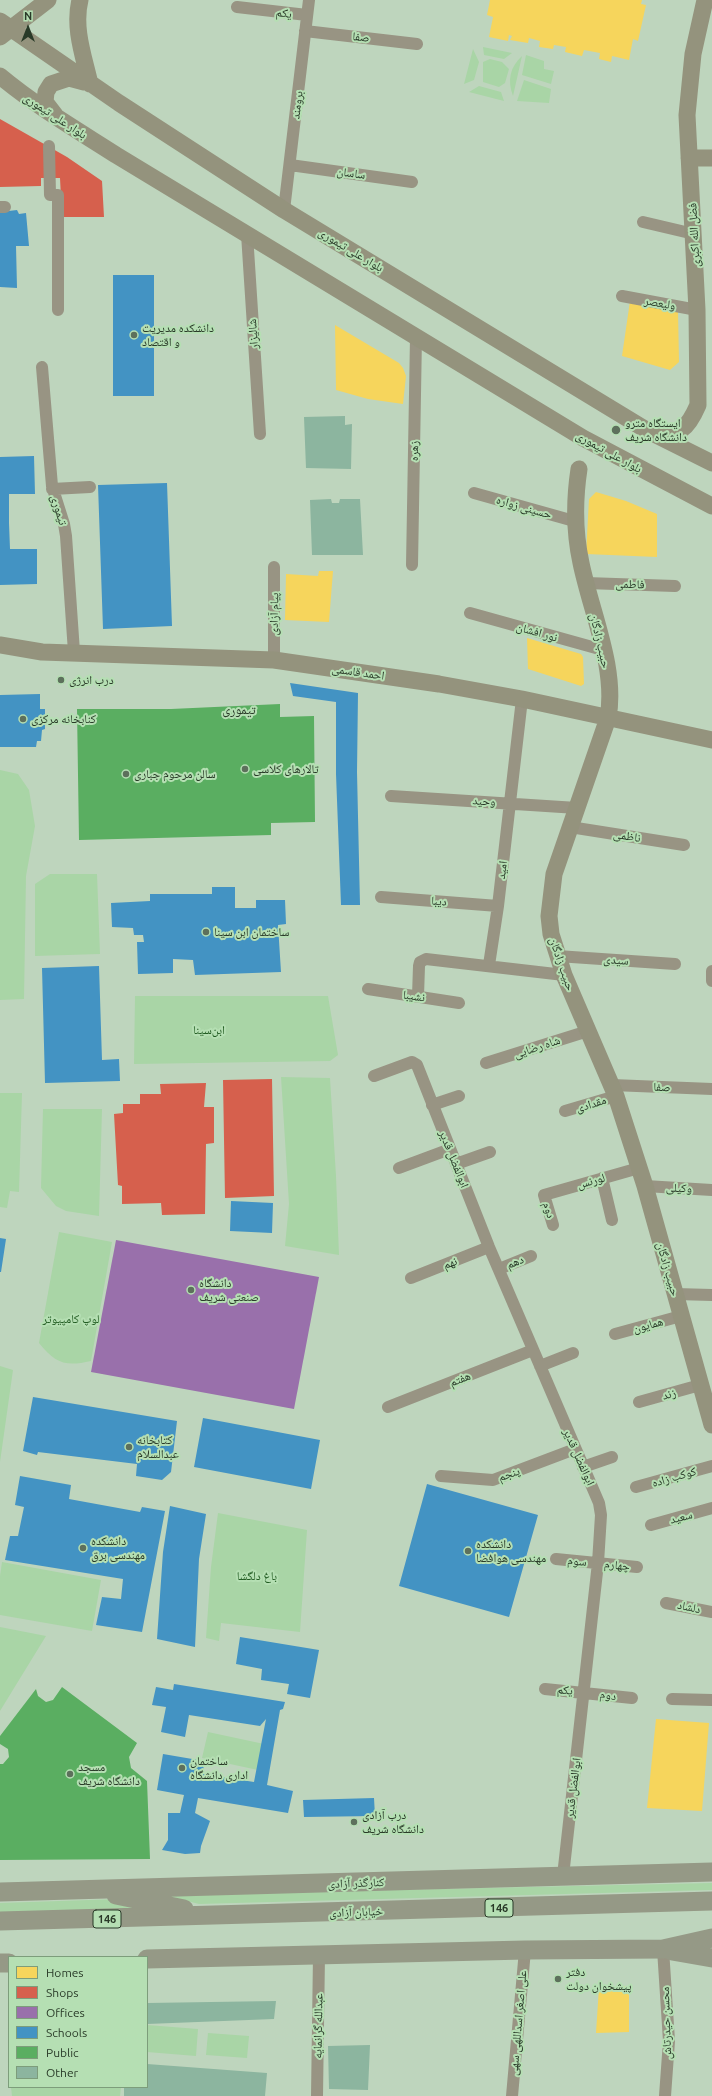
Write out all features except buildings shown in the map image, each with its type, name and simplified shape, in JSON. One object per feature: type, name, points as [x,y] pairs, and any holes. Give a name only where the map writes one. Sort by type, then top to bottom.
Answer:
[{"type":"main road","name":"کنارگذر آزادی","points":[[0,1892],[84,1888],[338,1884],[712,1872]]},
{"type":"main road","points":[[84,1888],[215,1916]]},
{"type":"main road","name":"خیابان آزادی","points":[[0,1921],[712,1902]]},
{"type":"main road","points":[[663,1949],[712,1938]]},
{"type":"main road","points":[[148,1959],[525,1950],[663,1949],[712,1958]]},
{"type":"street","points":[[4,29],[48,0]]},
{"type":"street","points":[[58,118],[45,102],[46,92],[51,84],[69,78],[90,84],[79,39],[78,9],[80,0]]},
{"type":"street","name":"برومند","points":[[284,210],[309,0]]},
{"type":"street","name":"فضل الله اکبری","points":[[648,431],[674,434],[680,431],[705,408],[697,310],[687,115],[692,62],[705,0]]},
{"type":"street","name":"یکم","points":[[237,6],[307,16]]},
{"type":"street","name":"بلوار علی تیموری","points":[[4,29],[284,210],[648,431],[712,463]]},
{"type":"street","name":"صفا","points":[[305,31],[417,44]]},
{"type":"street","name":"بلوار علی تیموری","points":[[0,76],[19,92],[58,118],[583,438],[712,506]]},
{"type":"street","points":[[0,92],[19,92]]},
{"type":"street","points":[[49,146],[50,194],[58,195],[58,310]]},
{"type":"street","points":[[689,158],[712,158]]},
{"type":"street","name":"ساسان","points":[[290,165],[412,182]]},
{"type":"street","points":[[643,222],[694,234]]},
{"type":"street","name":"شالیزار","points":[[247,234],[260,434]]},
{"type":"street","name":"ولیعصر","points":[[622,296],[697,310]]},
{"type":"street","name":"زهره","points":[[412,565],[416,337]]},
{"type":"street","name":"تیموری","points":[[42,367],[52,489],[65,530],[74,652]]},
{"type":"street","name":"حبیب زادگان","points":[[579,470],[574,521],[581,564],[603,650],[611,695],[608,718],[554,874],[549,916],[557,956],[614,1090],[645,1186],[681,1316],[705,1391],[712,1426]]},
{"type":"street","points":[[52,489],[90,487]]},
{"type":"street","name":"حسینی زواره","points":[[474,493],[574,521]]},
{"type":"street","name":"پیام آزادی","points":[[274,567],[274,660]]},
{"type":"street","name":"فاطمی","points":[[586,583],[674,586]]},
{"type":"street","name":"نور افشان","points":[[470,613],[603,650]]},
{"type":"street","name":"احمد قاسمی","points":[[0,645],[42,652],[274,660],[439,684],[522,699],[712,740]]},
{"type":"street","name":"امید","points":[[488,965],[498,906],[522,699]]},
{"type":"street","name":"وحید","points":[[391,796],[577,808]]},
{"type":"street","name":"ناظمی","points":[[570,827],[684,845]]},
{"type":"street","name":"دیبا","points":[[381,897],[498,906]]},
{"type":"street","name":"سیدی","points":[[557,956],[674,964]]},
{"type":"street","points":[[418,996],[419,966],[420,962],[426,959],[564,975]]},
{"type":"street","points":[[712,971],[712,981]]},
{"type":"street","name":"نشیبا","points":[[368,989],[459,1003]]},
{"type":"street","name":"شاه رضایی","points":[[486,1063],[588,1031]]},
{"type":"street","name":"ابوالفضل قدیر","points":[[374,1076],[412,1062],[417,1065],[489,1247],[584,1467],[600,1510],[598,1563],[563,1876]]},
{"type":"street","name":"صفا","points":[[614,1090],[712,1089]]},
{"type":"street","name":"مقدادی","points":[[565,1111],[614,1090]]},
{"type":"street","points":[[432,1105],[459,1096]]},
{"type":"street","points":[[399,1168],[450,1149]]},
{"type":"street","points":[[456,1164],[490,1152]]},
{"type":"street","name":"لورنس","points":[[544,1195],[639,1168]]},
{"type":"street","points":[[602,1178],[612,1220]]},
{"type":"street","name":"وکیلی","points":[[645,1186],[712,1190]]},
{"type":"street","name":"دوم","points":[[544,1195],[553,1225]]},
{"type":"street","name":"نهم","points":[[411,1278],[489,1247]]},
{"type":"street","name":"دهم","points":[[499,1269],[532,1256]]},
{"type":"street","points":[[675,1294],[712,1295]]},
{"type":"street","name":"همایون","points":[[615,1334],[681,1316]]},
{"type":"street","name":"هفتم","points":[[388,1407],[533,1350]]},
{"type":"street","points":[[540,1366],[573,1353]]},
{"type":"street","name":"زند","points":[[639,1402],[705,1391]]},
{"type":"street","name":"پنجم","points":[[441,1476],[493,1480],[575,1449]]},
{"type":"street","points":[[584,1467],[612,1457]]},
{"type":"street","name":"کوکب زاده","points":[[636,1487],[712,1466]]},
{"type":"street","name":"سعید","points":[[651,1525],[712,1508]]},
{"type":"street","name":"سوم","points":[[556,1559],[598,1563]]},
{"type":"street","name":"چهارم","points":[[598,1563],[636,1568]]},
{"type":"street","name":"دلشاد","points":[[666,1602],[712,1612]]},
{"type":"street","name":"یکم","points":[[545,1689],[584,1692]]},
{"type":"street","name":"دوم","points":[[584,1692],[632,1698]]},
{"type":"street","points":[[672,1699],[712,1700]]},
{"type":"street","name":"محسن حیدرتاش","points":[[663,1949],[669,2041],[665,2096]]},
{"type":"street","name":"علی اصغر اسداللهی سهی","points":[[512,2096],[525,1950]]},
{"type":"street","name":"عبدالله گرانمایه","points":[[317,2096],[319,1955]]},
{"type":"green space","points":[[483,47],[512,53],[504,59],[484,55]]},
{"type":"green space","points":[[473,49],[479,62],[474,80],[464,84]]},
{"type":"green space","points":[[526,55],[544,61],[544,69],[554,71],[551,84],[522,75]]},
{"type":"green space","points":[[522,56],[513,96],[510,85],[512,69]]},
{"type":"green space","points":[[490,59],[502,62],[509,69],[505,83],[499,87],[483,82],[483,62]]},
{"type":"green space","points":[[524,80],[551,89],[549,103],[517,101]]},
{"type":"green space","points":[[479,86],[501,92],[504,101],[469,92]]},
{"type":"green space","points":[[0,770],[18,774],[29,790],[35,826],[26,876],[24,999],[0,1000]]},
{"type":"green space","points":[[50,874],[97,874],[100,954],[35,956],[35,884]]},
{"type":"green space","name":"ابن‌سینا","points":[[135,996],[328,996],[338,1055],[330,1061],[134,1064]]},
{"type":"green space","points":[[281,1077],[330,1078],[339,1255],[285,1246],[289,1204]]},
{"type":"green space","points":[[0,1093],[22,1093],[19,1192],[10,1191],[7,1208],[0,1207]]},
{"type":"green space","points":[[43,1109],[102,1109],[99,1216],[66,1211],[56,1206],[41,1188]]},
{"type":"green space","name":"لوپ کامپیوتر","points":[[59,1232],[112,1242],[91,1361],[82,1363],[74,1364],[61,1362],[50,1355],[39,1343]]},
{"type":"green space","points":[[0,1366],[13,1370],[0,1462]]},
{"type":"green space","name":"باغ دلگشا","points":[[218,1513],[307,1530],[300,1632],[221,1623],[219,1641],[206,1638],[211,1567]]},
{"type":"green space","points":[[2,1562],[101,1580],[92,1631],[0,1615],[0,1576]]},
{"type":"green space","points":[[0,1627],[46,1636],[0,1711]]},
{"type":"green space","points":[[208,1732],[264,1744],[258,1770],[202,1758]]},
{"type":"green space","points":[[712,1883],[712,1890],[199,1904],[164,1895]]},
{"type":"green space","points":[[119,1899],[177,1908],[0,1913],[0,1903]]},
{"type":"green space","points":[[148,2025],[198,2029],[196,2056],[148,2052]]},
{"type":"green space","points":[[208,2033],[249,2036],[247,2058],[206,2055]]},
{"type":"green space","points":[[11,2088],[121,2088],[120,2096],[12,2096]]},
{"type":"place","name":"دانشکده مدیریت و اقتصاد","points":[[134,335]]},
{"type":"place","name":"ایستگاه مترو دانشگاه شریف","points":[[616,430]]},
{"type":"place","name":"درب انرژی","points":[[61,680]]},
{"type":"place","name":"کنابخانه مرکزی","points":[[23,719]]},
{"type":"place","name":"تالارهای کلاسی","points":[[245,769]]},
{"type":"place","name":"سالن مرحوم جباری","points":[[126,774]]},
{"type":"place","name":"ساختمان ابن سینا","points":[[206,932]]},
{"type":"place","name":"دانشگاه صنعتی شریف","points":[[191,1290]]},
{"type":"place","name":"کتابخانه عبدالسلام","points":[[129,1447]]},
{"type":"place","name":"دانشکده مهندسی برق","points":[[83,1548]]},
{"type":"place","name":"دانشکده مهندسی هوافضا","points":[[468,1551]]},
{"type":"place","name":"ساختمان اداری دانشگاه","points":[[182,1768]]},
{"type":"place","name":"مسجد دانشگاه شریف","points":[[70,1774]]},
{"type":"place","name":"درب آزادی دانشگاه شریف","points":[[354,1822]]},
{"type":"place","name":"دفتر پیشخوان دولت","points":[[558,1979]]},
{"type":"district","name":"تیموری","points":[[239,710]]}]
